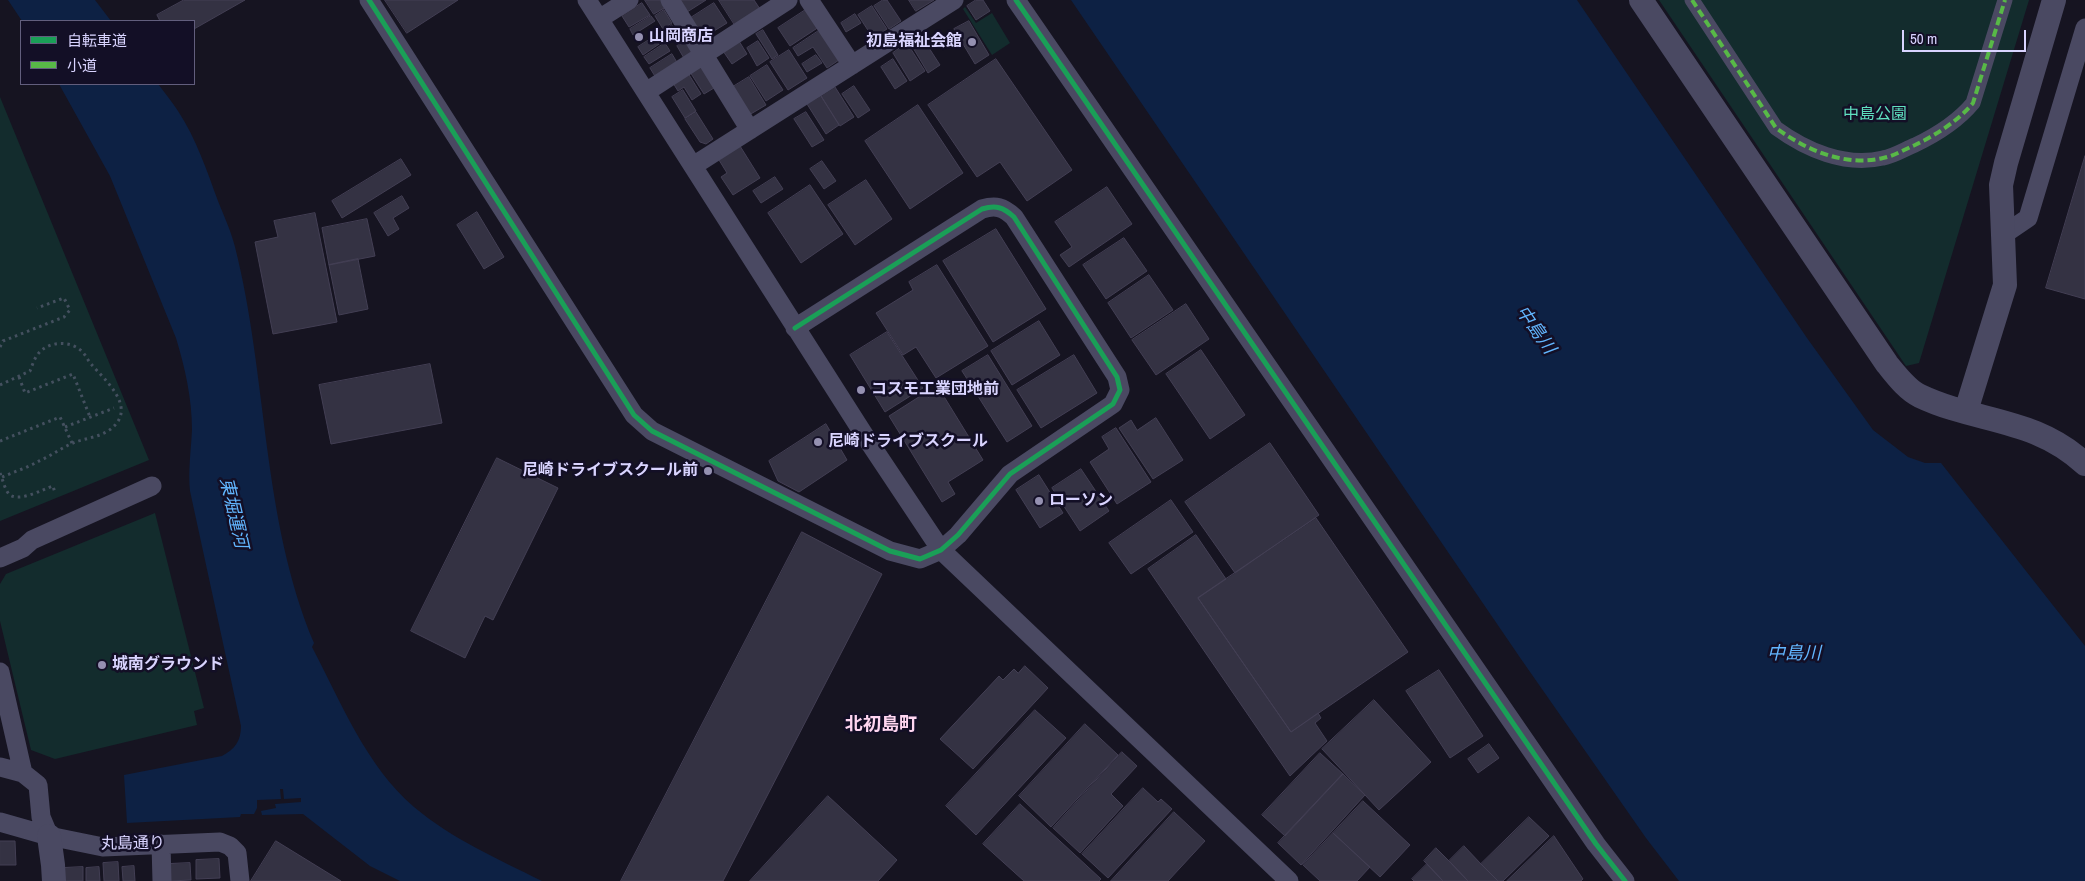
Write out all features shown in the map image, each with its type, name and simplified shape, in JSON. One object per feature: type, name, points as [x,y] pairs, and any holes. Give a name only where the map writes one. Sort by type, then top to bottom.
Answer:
[{"type":"street","points":[[369,0],[639,421],[652,431],[890,551],[920,559],[941,550],[958,535],[1010,474],[1113,404],[1120,390],[1117,377],[1019,225],[1004,208],[993,206],[982,209],[795,328]]},
{"type":"street","points":[[587,0],[795,328],[941,550],[1289,881]]},
{"type":"street","points":[[600,19],[629,0]]},
{"type":"street","points":[[670,0],[750,130]]},
{"type":"street","points":[[646,92],[788,0]]},
{"type":"street","points":[[809,0],[852,65]]},
{"type":"street","points":[[1016,0],[1591,836],[1625,881]]},
{"type":"street","points":[[1641,0],[1887,364],[1902,382],[1918,395],[2035,432],[2085,464]]},
{"type":"street","points":[[1692,0],[1776,128],[1793,141],[1821,154],[1842,158],[1864,159],[1884,158],[1934,136],[1966,112],[1973,103],[2005,0]]},
{"type":"street","points":[[1966,411],[2005,285],[2001,184],[2054,0]]},
{"type":"street","points":[[693,166],[852,65],[948,1]]},
{"type":"street","points":[[2003,236],[2028,218],[2085,28]]},
{"type":"street","points":[[0,558],[23,548],[32,540],[152,486]]},
{"type":"street","points":[[0,672],[23,773]]},
{"type":"street","points":[[0,767],[23,773],[38,786],[41,817],[49,836],[54,881]]},
{"type":"street","name":"丸島通り","points":[[0,822],[49,836],[103,847],[220,842],[230,846],[237,853],[240,881]]},
{"type":"street","points":[[162,844],[162,881]]},
{"type":"path","points":[[0,347],[3,342],[64,317],[70,310],[64,298],[37,308]]},
{"type":"path","points":[[0,385],[30,372],[38,353],[50,345],[61,343],[73,345],[81,350],[118,394],[121,410],[119,419],[113,427],[105,432],[72,443],[39,462],[0,476],[7,491],[15,497],[22,497],[53,486],[55,493]]},
{"type":"path","points":[[18,377],[24,393],[72,374],[90,417]]},
{"type":"path","points":[[65,427],[114,408]]},
{"type":"path","points":[[0,441],[60,417],[72,443]]},
{"type":"green space","name":"中島公園","points":[[1659,0],[2029,0],[1919,363],[1906,366]]},
{"type":"green space","points":[[965,7],[976,23],[992,13],[1010,43],[992,55],[963,9]]},
{"type":"green space","points":[[0,97],[149,460],[0,521]]},
{"type":"green space","name":"城南グラウンド","points":[[155,513],[204,708],[194,711],[197,725],[55,759],[31,750],[0,621],[0,584],[6,574]]},
{"type":"water","points":[[8,0],[95,0],[110,20],[21,20]]},
{"type":"water","name":"中島川","points":[[1071,0],[1577,0],[1807,338],[1873,430],[1908,457],[1925,463],[1941,463],[2085,646],[2085,881],[1679,881],[1646,838],[1521,659]]},
{"type":"water","name":"東堀運河","points":[[60,85],[159,85],[184,121],[201,155],[235,247],[246,296],[254,346],[274,497],[297,595],[314,643],[312,647],[344,711],[368,753],[397,791],[414,807],[444,829],[476,848],[542,881],[400,881],[370,866],[303,814],[262,815],[261,811],[276,808],[275,804],[301,802],[301,798],[284,799],[283,789],[280,789],[281,799],[257,800],[257,808],[254,814],[241,814],[240,817],[127,823],[124,775],[222,756],[236,744],[240,736],[241,726],[190,491],[189,468],[192,418],[187,383],[179,349],[110,176]]},
{"type":"building","points":[[184,0],[245,0],[195,28],[195,20],[160,20],[157,15]]},
{"type":"building","points":[[385,0],[458,0],[407,33]]},
{"type":"building","points":[[645,0],[661,0],[666,7],[654,14]]},
{"type":"building","points":[[675,0],[706,0],[684,14]]},
{"type":"building","points":[[719,0],[754,0],[760,9],[735,25]]},
{"type":"building","points":[[883,0],[887,0],[901,21],[889,29],[874,6]]},
{"type":"building","points":[[909,0],[934,0],[916,11]]},
{"type":"building","points":[[976,0],[983,0],[990,11],[976,20],[967,6]]},
{"type":"building","points":[[642,3],[650,15],[629,27],[622,16]]},
{"type":"building","points":[[714,3],[727,23],[701,39],[689,19]]},
{"type":"building","points":[[872,6],[887,29],[873,38],[858,15]]},
{"type":"building","points":[[807,9],[819,27],[790,46],[778,28]]},
{"type":"building","points":[[664,10],[672,23],[663,29],[655,16]]},
{"type":"building","points":[[855,14],[861,23],[846,32],[841,23]]},
{"type":"building","points":[[651,16],[655,21],[633,35],[630,29]]},
{"type":"building","name":"初島福祉会館","points":[[969,21],[989,55],[975,64],[954,29]]},
{"type":"building","points":[[672,25],[679,36],[673,40],[666,29]]},
{"type":"building","points":[[823,28],[842,58],[827,68],[813,47],[798,56],[793,48]]},
{"type":"building","points":[[763,30],[778,55],[772,59],[756,34]]},
{"type":"building","points":[[660,33],[665,40],[643,55],[638,47]]},
{"type":"building","points":[[920,34],[940,65],[928,73],[909,41]]},
{"type":"building","points":[[688,39],[697,52],[685,60],[677,46]]},
{"type":"building","points":[[739,41],[747,54],[732,64],[723,51]]},
{"type":"building","points":[[758,41],[769,58],[757,66],[747,48]]},
{"type":"building","points":[[665,43],[670,51],[649,64],[644,57]]},
{"type":"building","points":[[907,43],[925,71],[910,81],[893,53]]},
{"type":"building","points":[[789,50],[807,78],[788,90],[770,62]]},
{"type":"building","points":[[672,54],[678,64],[656,78],[650,68]]},
{"type":"building","points":[[816,55],[822,63],[807,72],[802,64]]},
{"type":"building","points":[[893,59],[907,81],[895,89],[881,67]]},
{"type":"building","points":[[996,59],[1072,170],[1027,201],[1000,162],[977,177],[928,105]]},
{"type":"building","points":[[705,62],[719,85],[704,94],[690,72]]},
{"type":"building","points":[[767,65],[783,90],[766,101],[750,76]]},
{"type":"building","points":[[688,73],[701,94],[692,100],[684,87],[678,91],[673,83]]},
{"type":"building","points":[[749,77],[766,105],[749,115],[731,88]]},
{"type":"building","points":[[854,86],[870,110],[858,118],[842,94]]},
{"type":"building","points":[[835,87],[854,117],[840,126],[821,96]]},
{"type":"building","points":[[683,90],[696,111],[685,118],[672,97]]},
{"type":"building","points":[[821,96],[839,125],[826,134],[807,104]]},
{"type":"building","points":[[918,105],[963,173],[910,209],[865,141]]},
{"type":"building","points":[[696,112],[713,139],[706,144],[700,142],[685,119]]},
{"type":"building","points":[[806,112],[824,140],[812,147],[794,119]]},
{"type":"building","points":[[740,146],[760,178],[733,195],[721,177],[727,173],[719,160]]},
{"type":"building","points":[[2085,156],[2085,299],[2046,288]]},
{"type":"building","points":[[401,159],[411,175],[342,218],[332,201]]},
{"type":"building","points":[[822,161],[836,181],[824,189],[810,169]]},
{"type":"building","points":[[775,177],[783,189],[761,203],[753,191]]},
{"type":"building","points":[[866,180],[892,219],[855,245],[828,205]]},
{"type":"building","points":[[810,185],[843,234],[801,263],[768,213]]},
{"type":"building","points":[[1107,187],[1132,224],[1069,267],[1060,255],[1072,247],[1055,222]]},
{"type":"building","points":[[402,196],[409,208],[393,218],[399,229],[388,236],[374,213]]},
{"type":"building","points":[[477,212],[504,257],[484,269],[457,225]]},
{"type":"building","points":[[315,213],[337,322],[273,334],[255,242],[278,237],[274,221]]},
{"type":"building","points":[[367,219],[375,256],[329,265],[322,228]]},
{"type":"building","points":[[996,229],[1046,309],[993,342],[943,261]]},
{"type":"building","points":[[1124,238],[1147,271],[1106,299],[1083,265]]},
{"type":"building","points":[[358,259],[368,309],[339,315],[329,265]]},
{"type":"building","points":[[937,265],[988,346],[936,378],[916,347],[903,355],[876,313],[913,290],[909,282]]},
{"type":"building","points":[[1149,275],[1173,310],[1131,338],[1108,303]]},
{"type":"building","points":[[1186,304],[1209,339],[1156,375],[1132,340]]},
{"type":"building","points":[[1039,321],[1060,355],[1012,385],[991,351]]},
{"type":"building","points":[[887,332],[923,388],[885,412],[850,355]]},
{"type":"building","points":[[1201,350],[1245,415],[1210,439],[1166,374]]},
{"type":"building","points":[[988,355],[1032,426],[1007,442],[962,371]]},
{"type":"building","points":[[1074,355],[1097,393],[1041,428],[1017,390]]},
{"type":"building","points":[[430,364],[442,423],[331,444],[319,385]]},
{"type":"building","points":[[940,390],[983,460],[948,482],[955,494],[942,502],[889,416],[925,393],[928,397]]},
{"type":"building","points":[[1156,418],[1183,460],[1153,479],[1119,428],[1131,420],[1137,430]]},
{"type":"building","name":"尼崎ドライブスクール","points":[[826,424],[847,460],[799,492],[778,481],[769,461]]},
{"type":"building","points":[[1116,428],[1151,482],[1117,504],[1090,462],[1109,449],[1102,437]]},
{"type":"building","points":[[1270,443],[1319,515],[1235,573],[1185,502]]},
{"type":"building","points":[[497,458],[558,488],[493,620],[485,616],[465,658],[411,631]]},
{"type":"building","points":[[1081,469],[1109,511],[1080,531],[1052,488]]},
{"type":"building","name":"ローソン","points":[[1039,475],[1063,513],[1040,528],[1016,490]]},
{"type":"building","points":[[1171,500],[1193,532],[1131,574],[1109,543]]},
{"type":"building","points":[[1316,518],[1408,652],[1291,732],[1198,598]]},
{"type":"building","points":[[802,532],[882,574],[723,881],[621,881]]},
{"type":"building","points":[[1196,535],[1226,579],[1198,598],[1291,732],[1318,713],[1321,718],[1315,723],[1327,741],[1290,776],[1148,569]]},
{"type":"building","points":[[1025,666],[1048,688],[973,769],[940,739],[999,676],[1003,680],[1014,669],[1018,673]]},
{"type":"building","points":[[1439,670],[1483,736],[1450,758],[1406,691]]},
{"type":"building","points":[[1374,700],[1431,762],[1379,810],[1322,749]]},
{"type":"building","points":[[1035,710],[1066,738],[976,835],[946,806]]},
{"type":"building","points":[[1085,724],[1118,755],[1051,827],[1019,796]]},
{"type":"building","points":[[1489,744],[1499,758],[1478,773],[1468,759]]},
{"type":"building","points":[[1122,752],[1137,766],[1111,794],[1123,806],[1080,853],[1053,828]]},
{"type":"building","points":[[1320,753],[1343,774],[1285,836],[1262,815]]},
{"type":"building","points":[[1343,774],[1365,795],[1301,865],[1278,843]]},
{"type":"building","points":[[1143,788],[1158,802],[1161,799],[1172,809],[1108,878],[1082,854]]},
{"type":"building","points":[[828,796],[897,860],[878,881],[750,881]]},
{"type":"building","points":[[1363,801],[1410,845],[1380,877],[1333,833]]},
{"type":"building","points":[[1020,804],[1101,879],[1099,881],[1024,881],[983,844]]},
{"type":"building","points":[[1174,812],[1205,841],[1168,881],[1111,881]]},
{"type":"building","points":[[1529,817],[1549,836],[1503,881],[1498,881],[1481,864]]},
{"type":"building","points":[[1333,833],[1370,867],[1357,881],[1320,881],[1303,865]]},
{"type":"building","points":[[1554,836],[1583,879],[1581,881],[1507,881]]},
{"type":"building","points":[[0,841],[15,841],[16,865],[0,865]]},
{"type":"building","points":[[276,841],[341,881],[251,881]]},
{"type":"building","points":[[1464,846],[1498,881],[1468,881],[1449,861]]},
{"type":"building","points":[[1436,848],[1468,881],[1443,881],[1424,861]]},
{"type":"building","points":[[219,859],[220,878],[196,879],[196,860]]},
{"type":"building","points":[[118,862],[119,881],[104,881],[103,863]]},
{"type":"building","points":[[190,863],[191,880],[170,881],[169,864]]},
{"type":"building","points":[[1427,864],[1443,881],[1414,881],[1412,879]]},
{"type":"building","points":[[134,866],[135,881],[123,881],[122,867]]},
{"type":"building","points":[[83,867],[83,881],[64,881],[63,868]]},
{"type":"building","points":[[99,867],[100,881],[86,881],[86,868]]},
{"type":"marked path","points":[[1692,0],[1776,128],[1813,150],[1826,155],[1854,160],[1869,160],[1891,156],[1939,132],[1967,110],[1973,103],[2005,0]]},
{"type":"cycle path","points":[[369,0],[634,415],[652,431],[890,551],[920,559],[941,550],[958,535],[1010,474],[1113,404],[1120,390],[1117,377],[1014,217],[999,208],[982,209],[795,328]]},
{"type":"cycle path","points":[[1016,0],[1596,844],[1625,881]]},
{"type":"place","name":"山岡商店","points":[[639,37]]},
{"type":"place","name":"初島福祉会館","points":[[972,42]]},
{"type":"place","name":"コスモ工業団地前","points":[[861,390]]},
{"type":"place","name":"尼崎ドライブスクール","points":[[818,442]]},
{"type":"place","name":"尼崎ドライブスクール前","points":[[708,471]]},
{"type":"place","name":"ローソン","points":[[1039,501]]},
{"type":"place","name":"城南グラウンド","points":[[102,665]]},
{"type":"district","name":"北初島町","points":[[881,725]]}]
